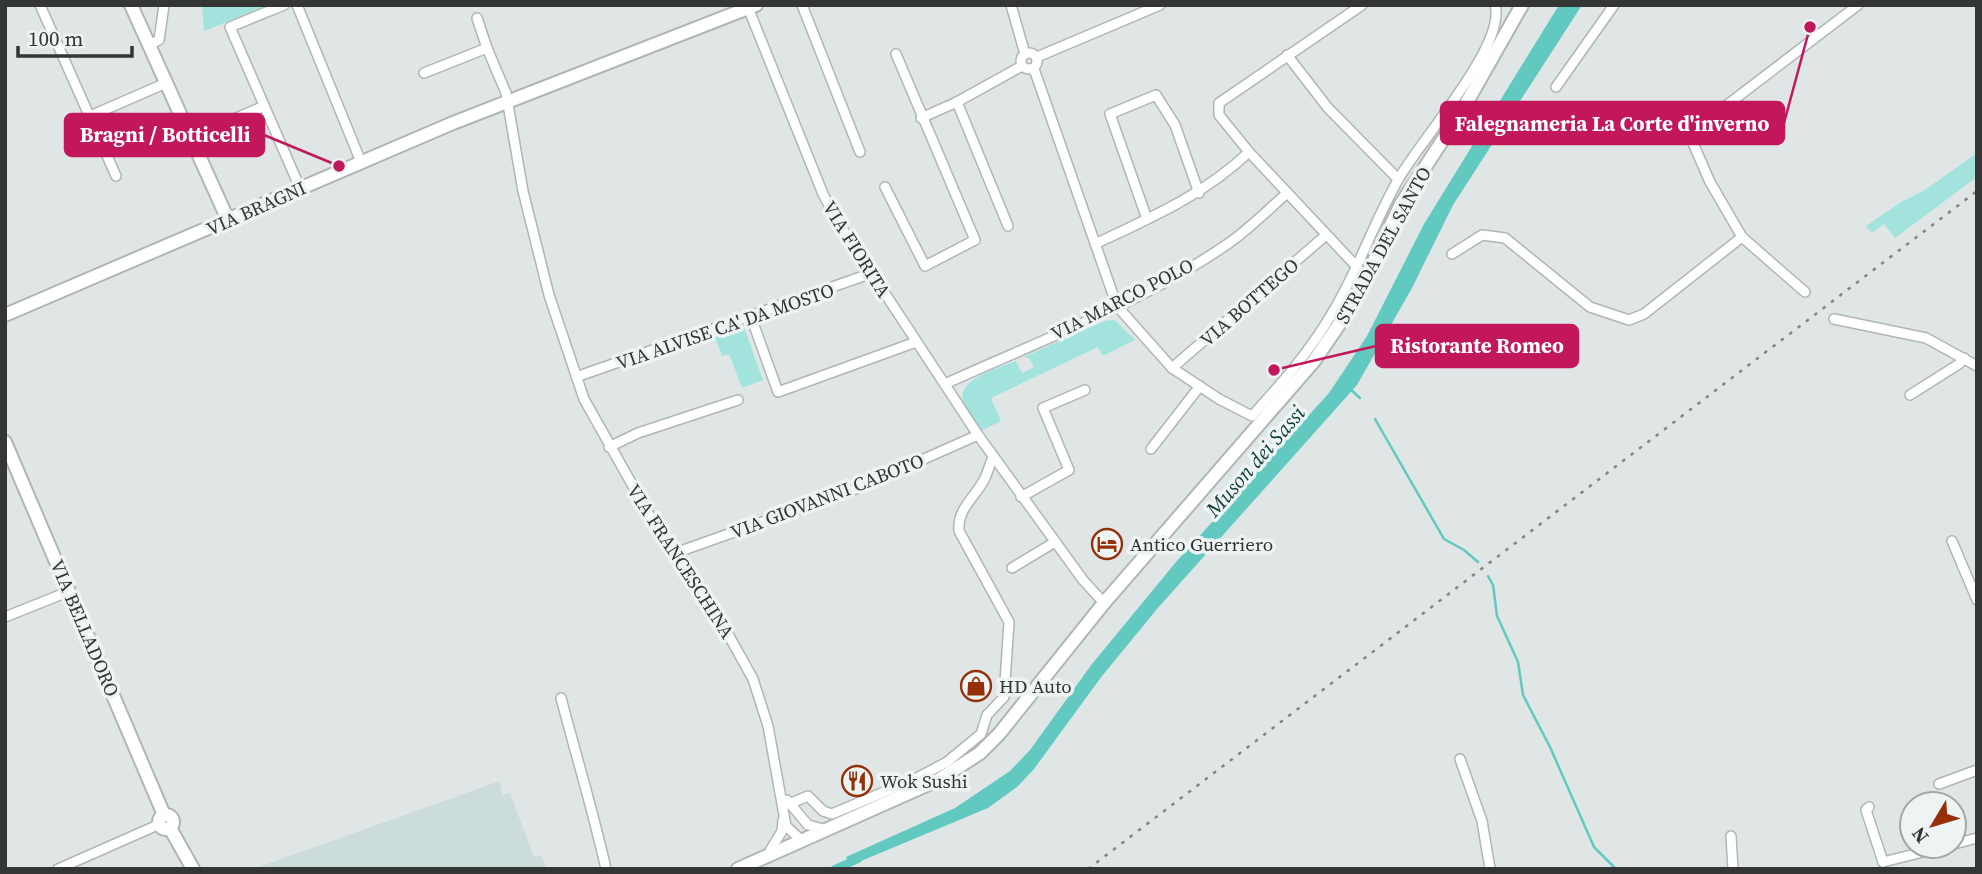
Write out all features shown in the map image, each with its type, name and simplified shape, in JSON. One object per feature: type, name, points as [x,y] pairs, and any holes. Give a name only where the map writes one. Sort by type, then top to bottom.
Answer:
[{"type":"main road","points":[[131,5],[228,220]]},
{"type":"main road","name":"STRADA DEL SANTO","points":[[738,869],[940,779],[980,753],[999,734],[1104,603],[1338,326],[1382,229],[1429,162],[1522,5]]},
{"type":"main road","name":"VIA BRAGNI","points":[[5,315],[507,101],[750,6]]},
{"type":"main road","name":"VIA BELLADORO","points":[[5,442],[10,464],[70,591],[165,822],[192,869]]},
{"type":"street","points":[[40,5],[116,176]]},
{"type":"street","points":[[149,45],[159,40],[164,5]]},
{"type":"street","points":[[284,5],[230,27],[300,188]]},
{"type":"street","points":[[297,5],[361,162]]},
{"type":"street","points":[[802,5],[860,152]]},
{"type":"street","points":[[1010,5],[1025,54]]},
{"type":"street","points":[[1025,54],[1037,57],[1160,5]]},
{"type":"street","points":[[1357,267],[1325,236],[1249,152],[1220,115],[1219,103],[1362,5]]},
{"type":"street","name":"STRADA DEL SANTO","points":[[1200,386],[1252,416],[1272,402],[1313,343],[1382,229],[1398,179],[1447,111],[1495,29],[1495,5]]},
{"type":"street","points":[[1556,87],[1614,5]]},
{"type":"street","points":[[1805,292],[1742,237],[1710,182],[1689,134],[1858,5]]},
{"type":"street","name":"VIA FIORITA","points":[[750,6],[823,194],[916,342],[993,457],[1104,603]]},
{"type":"street","points":[[477,19],[507,101]]},
{"type":"street","points":[[424,73],[487,48]]},
{"type":"street","points":[[885,187],[925,266],[975,240],[896,54]]},
{"type":"street","points":[[1025,54],[1021,59],[1022,66],[1027,70],[1034,69]]},
{"type":"street","points":[[1287,55],[1328,108],[1398,179]]},
{"type":"street","points":[[1037,57],[1034,69],[1117,306],[1172,368],[1200,386],[1151,449]]},
{"type":"street","points":[[921,118],[957,102],[1022,66]]},
{"type":"street","points":[[88,117],[166,83]]},
{"type":"street","points":[[1147,219],[1110,114],[1156,95],[1175,125],[1199,192]]},
{"type":"street","name":"VIA FRANCESCHINA","points":[[507,101],[523,191],[548,289],[576,377],[609,447],[661,536],[716,608],[753,679],[764,710],[786,826],[802,841]]},
{"type":"street","points":[[957,102],[1008,226]]},
{"type":"street","points":[[190,138],[264,106]]},
{"type":"street","points":[[1095,244],[1199,192],[1226,174],[1249,152]]},
{"type":"street","points":[[1416,154],[1429,162]]},
{"type":"street","name":"VIA MARCO POLO","points":[[945,384],[1117,306],[1229,243],[1286,194]]},
{"type":"street","points":[[1452,254],[1482,235],[1505,238],[1590,307],[1629,320],[1644,314],[1742,237]]},
{"type":"street","name":"VIA BOTTEGO","points":[[1172,368],[1325,236]]},
{"type":"street","name":"VIA ALVISE CA' DA MOSTO","points":[[576,377],[872,273]]},
{"type":"street","points":[[751,317],[778,392],[916,342]]},
{"type":"street","points":[[1834,319],[1926,338],[1977,366]]},
{"type":"street","points":[[1910,395],[1964,358]]},
{"type":"street","points":[[1021,497],[1069,470],[1043,408],[1085,390]]},
{"type":"street","points":[[609,447],[638,433],[738,400]]},
{"type":"street","name":"VIA GIOVANNI CABOTO","points":[[675,553],[861,487],[978,435]]},
{"type":"street","points":[[789,804],[808,796],[823,811],[832,814],[915,779],[965,749],[981,734],[987,715],[1004,697],[1009,622],[959,531],[958,521],[961,512],[985,479],[993,457]]},
{"type":"street","points":[[1952,541],[1977,600]]},
{"type":"street","points":[[1012,568],[1055,542]]},
{"type":"street","points":[[5,617],[70,591]]},
{"type":"street","points":[[561,698],[576,759],[585,779],[606,869]]},
{"type":"street","points":[[1460,759],[1482,821],[1490,869]]},
{"type":"street","points":[[1939,784],[1977,771]]},
{"type":"street","name":"VIA FRANCESCHINA","points":[[779,783],[800,819]]},
{"type":"street","points":[[1869,807],[1866,810],[1883,865],[1900,860]]},
{"type":"street","name":"VIA FRANCESCHINA","points":[[766,857],[782,831],[784,815]]},
{"type":"street","points":[[800,819],[815,828],[827,830]]},
{"type":"street","points":[[800,819],[802,841]]},
{"type":"street","points":[[58,869],[165,822]]},
{"type":"street","points":[[1731,836],[1733,869]]},
{"type":"shaded area","points":[[202,5],[268,5],[204,31]]},
{"type":"shaded area","points":[[1559,5],[1582,5],[1453,205],[1412,288],[1357,385],[1157,609],[1102,676],[1034,769],[1017,787],[988,808],[849,866],[846,857],[955,808],[1010,771],[1030,750],[1092,664],[1176,562],[1329,393],[1367,336],[1424,224]]},
{"type":"shaded area","points":[[1977,153],[1977,177],[1895,238],[1884,224],[1872,233],[1866,226],[1901,202],[1925,190]]},
{"type":"shaded area","points":[[1115,320],[1135,340],[1103,356],[1098,347],[991,398],[1001,421],[981,431],[963,402],[966,386],[972,380],[1016,361],[1022,373],[1034,367],[1029,358],[1024,357],[1104,321]]},
{"type":"shaded area","points":[[744,327],[763,380],[742,388],[729,354],[722,356],[715,337]]},
{"type":"shaded area","points":[[500,781],[502,795],[510,793],[534,857],[542,856],[546,869],[253,869]]},
{"type":"waterway","points":[[98,269],[106,265]]},
{"type":"waterway","points":[[1350,389],[1360,398]]},
{"type":"waterway","points":[[1375,419],[1444,539],[1478,562]]},
{"type":"waterway","points":[[1488,576],[1493,585],[1497,616],[1518,662],[1523,695],[1550,747],[1594,847],[1616,869]]},
{"type":"waterway","name":"Muson dei Sassi","points":[[835,869],[858,859]]},
{"type":"railway","points":[[1088,869],[1977,191]]},
{"type":"place","name":"Falegnameria La Corte d'inverno","points":[[1810,27]]},
{"type":"place","name":"Bragni / Botticelli","points":[[339,166]]},
{"type":"place","name":"Ristorante Romeo","points":[[1274,370]]},
{"type":"place","name":"Antico Guerriero","points":[[1107,544]]},
{"type":"place","name":"HD Auto","points":[[976,686]]},
{"type":"place","name":"Wok Sushi","points":[[857,781]]}]
